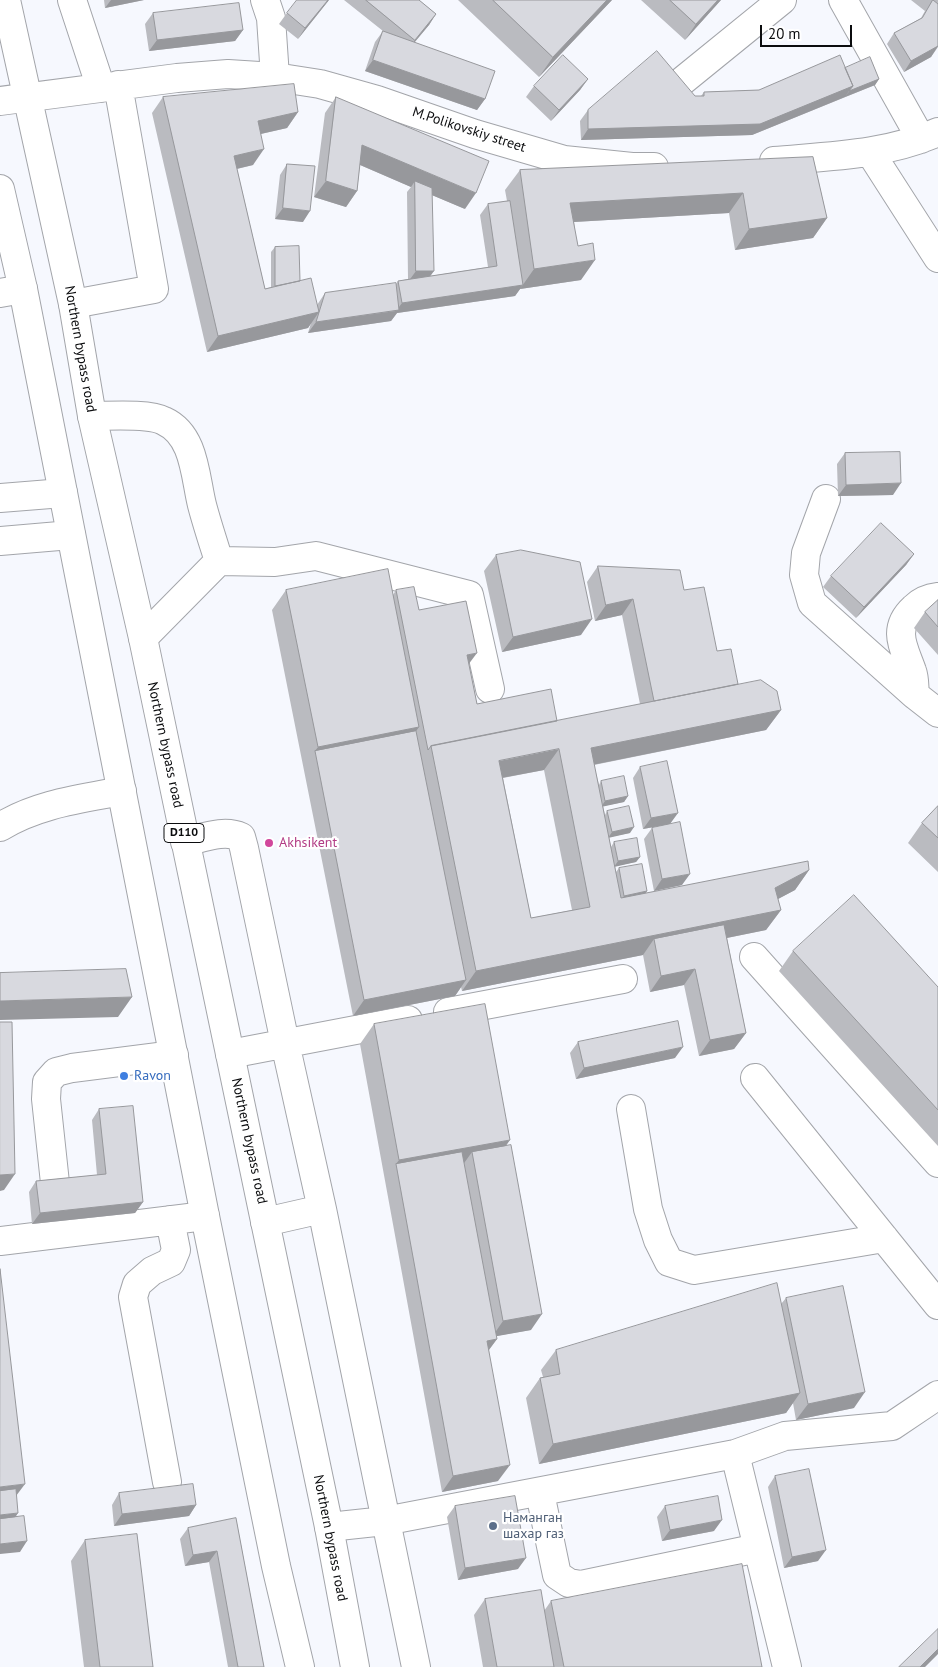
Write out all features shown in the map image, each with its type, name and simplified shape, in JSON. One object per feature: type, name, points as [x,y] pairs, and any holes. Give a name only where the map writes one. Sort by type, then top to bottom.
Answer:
[{"type":"main road","name":"Northern bypass road","points":[[6,0],[13,99],[73,304],[92,416],[143,638],[186,842],[329,1527],[354,1667]]},
{"type":"main road","points":[[72,0],[109,86],[154,289],[73,304]]},
{"type":"main road","points":[[265,0],[271,18],[275,76]]},
{"type":"main road","points":[[681,82],[782,0]]},
{"type":"main road","points":[[746,163],[870,152],[930,135],[843,0]]},
{"type":"main road","name":"M.Polikovskiy street","points":[[13,99],[177,78],[228,74],[275,76],[320,84],[377,100],[475,134],[564,160],[632,167],[680,167]]},
{"type":"main road","points":[[870,152],[938,258]]},
{"type":"main road","points":[[0,189],[12,291],[63,493],[205,1216],[276,1566],[300,1667]]},
{"type":"main road","points":[[92,416],[134,416],[163,420],[176,429],[186,442],[195,468],[202,504],[219,560]]},
{"type":"main road","points":[[0,498],[63,493]]},
{"type":"main road","points":[[826,499],[806,553],[804,574],[812,603],[915,695],[938,713]]},
{"type":"main road","points":[[0,541],[71,535]]},
{"type":"main road","points":[[143,638],[219,560],[275,562],[316,556],[468,595],[490,689]]},
{"type":"main road","points":[[915,695],[913,674],[901,645],[901,625],[909,612],[920,602],[938,597]]},
{"type":"main road","points":[[0,827],[19,816],[46,806],[122,791]]},
{"type":"main road","points":[[186,842],[226,833],[241,837],[322,1209],[416,1667]]},
{"type":"main road","points":[[754,957],[938,1164]]},
{"type":"main road","points":[[230,1054],[623,978]]},
{"type":"main road","points":[[55,1183],[46,1099],[47,1082],[56,1072],[72,1068],[174,1056]]},
{"type":"main road","points":[[755,1078],[938,1305]]},
{"type":"main road","points":[[631,1109],[648,1209],[658,1240],[670,1262],[694,1270],[884,1238]]},
{"type":"main road","points":[[265,1222],[322,1209]]},
{"type":"main road","points":[[0,1241],[205,1216]]},
{"type":"main road","points":[[167,1482],[133,1297],[137,1284],[152,1271],[171,1262],[176,1250],[170,1220]]},
{"type":"main road","points":[[329,1527],[385,1521],[540,1493],[735,1454],[785,1436],[892,1426],[938,1395]]},
{"type":"main road","points":[[735,1454],[788,1667]]},
{"type":"main road","points":[[540,1493],[557,1574],[569,1583],[581,1585],[758,1548]]},
{"type":"building","points":[[297,0],[328,0],[305,28],[287,13]]},
{"type":"building","points":[[366,0],[419,0],[436,14],[415,40]]},
{"type":"building","points":[[493,0],[607,0],[553,57]]},
{"type":"building","points":[[670,0],[718,0],[696,24]]},
{"type":"building","points":[[933,0],[938,4],[938,46],[911,61],[894,33],[922,18]]},
{"type":"building","points":[[239,3],[243,30],[157,40],[153,13]]},
{"type":"building","points":[[383,31],[495,71],[485,99],[373,60]]},
{"type":"building","points":[[657,51],[695,96],[704,96],[704,92],[759,90],[840,55],[853,86],[760,124],[588,129],[588,110]]},
{"type":"building","points":[[563,55],[588,79],[559,110],[534,86]]},
{"type":"building","points":[[870,57],[879,79],[849,91],[853,86],[845,68]]},
{"type":"building","points":[[294,84],[298,112],[258,121],[264,149],[234,156],[265,289],[311,278],[319,312],[218,336],[163,97]]},
{"type":"building","points":[[336,97],[489,161],[476,193],[362,145],[357,191],[326,181]]},
{"type":"building","points":[[813,157],[827,218],[749,229],[743,193],[570,203],[578,246],[593,243],[595,260],[534,269],[520,170]]},
{"type":"building","points":[[287,164],[315,166],[310,211],[283,208]]},
{"type":"building","points":[[415,181],[432,188],[434,271],[416,271]]},
{"type":"building","points":[[510,201],[523,285],[402,303],[398,281],[497,266],[488,204]]},
{"type":"building","points":[[299,246],[300,281],[275,286],[275,247]]},
{"type":"building","points":[[396,283],[399,310],[316,322],[325,293]]},
{"type":"building","points":[[900,452],[901,483],[846,485],[845,453]]},
{"type":"building","points":[[881,523],[914,554],[864,607],[831,576]]},
{"type":"building","points":[[521,550],[580,562],[592,619],[513,637],[496,555]]},
{"type":"building","points":[[598,566],[680,570],[684,590],[704,587],[717,651],[731,649],[738,684],[654,701],[633,599],[606,605]]},
{"type":"building","points":[[388,569],[419,727],[318,747],[286,590]]},
{"type":"building","points":[[414,587],[419,610],[466,601],[477,653],[467,655],[477,704],[551,689],[557,721],[431,746],[428,750],[396,590]]},
{"type":"building","points":[[938,600],[938,627],[925,612]]},
{"type":"building","points":[[761,680],[777,691],[781,710],[591,748],[621,898],[808,861],[809,870],[775,888],[781,910],[476,971],[431,746]],"holes":[[[559,749],[590,907],[531,918],[499,761]]]},
{"type":"building","points":[[416,731],[466,980],[364,1000],[315,751]]},
{"type":"building","points":[[667,761],[678,813],[651,818],[640,767]]},
{"type":"building","points":[[624,776],[628,796],[605,801],[601,781]]},
{"type":"building","points":[[629,806],[634,827],[612,832],[607,811]]},
{"type":"building","points":[[938,806],[938,838],[922,823]]},
{"type":"building","points":[[680,822],[690,874],[662,879],[652,828]]},
{"type":"building","points":[[637,838],[640,857],[618,861],[614,842]]},
{"type":"building","points":[[642,864],[647,891],[624,896],[619,868]]},
{"type":"building","points":[[854,895],[938,987],[938,1110],[793,951]]},
{"type":"building","points":[[724,925],[746,1033],[710,1040],[695,969],[661,976],[654,939]]},
{"type":"building","points":[[126,969],[132,997],[0,1001],[0,973]]},
{"type":"building","points":[[485,1004],[510,1140],[399,1160],[374,1024]]},
{"type":"building","points":[[678,1021],[683,1047],[584,1068],[578,1042]]},
{"type":"building","points":[[0,1022],[12,1022],[15,1174],[0,1175]]},
{"type":"building","points":[[133,1106],[143,1202],[40,1213],[36,1181],[106,1174],[99,1109]]},
{"type":"building","points":[[511,1145],[542,1314],[503,1321],[472,1152]]},
{"type":"building","points":[[462,1152],[497,1339],[487,1341],[510,1465],[453,1476],[396,1164]]},
{"type":"building","points":[[0,1269],[25,1484],[0,1487]]},
{"type":"building","points":[[777,1283],[800,1393],[553,1444],[540,1378],[560,1374],[556,1350]]},
{"type":"building","points":[[843,1286],[865,1392],[808,1404],[786,1298]]},
{"type":"building","points":[[809,1469],[826,1550],[792,1557],[775,1476]]},
{"type":"building","points":[[193,1484],[196,1505],[122,1514],[119,1493]]},
{"type":"building","points":[[16,1489],[18,1513],[0,1515],[0,1491]]},
{"type":"building","points":[[515,1496],[526,1558],[465,1568],[455,1506]]},
{"type":"building","points":[[718,1496],[722,1520],[670,1530],[665,1506]]},
{"type":"building","points":[[24,1516],[27,1541],[0,1544],[0,1519]]},
{"type":"building","points":[[236,1518],[264,1667],[238,1667],[217,1551],[193,1555],[188,1528]]},
{"type":"building","points":[[137,1534],[153,1667],[100,1667],[85,1540]]},
{"type":"building","points":[[742,1564],[762,1667],[564,1667],[551,1601]]},
{"type":"building","points":[[541,1590],[554,1667],[497,1667],[485,1599]]},
{"type":"building","points":[[938,1629],[938,1649],[920,1667],[899,1667]]},
{"type":"place","name":"Akhsikent","points":[[269,843]]},
{"type":"place","name":"Ravon","points":[[124,1076]]},
{"type":"place","name":"Наманган шахар газ","points":[[493,1526]]}]
